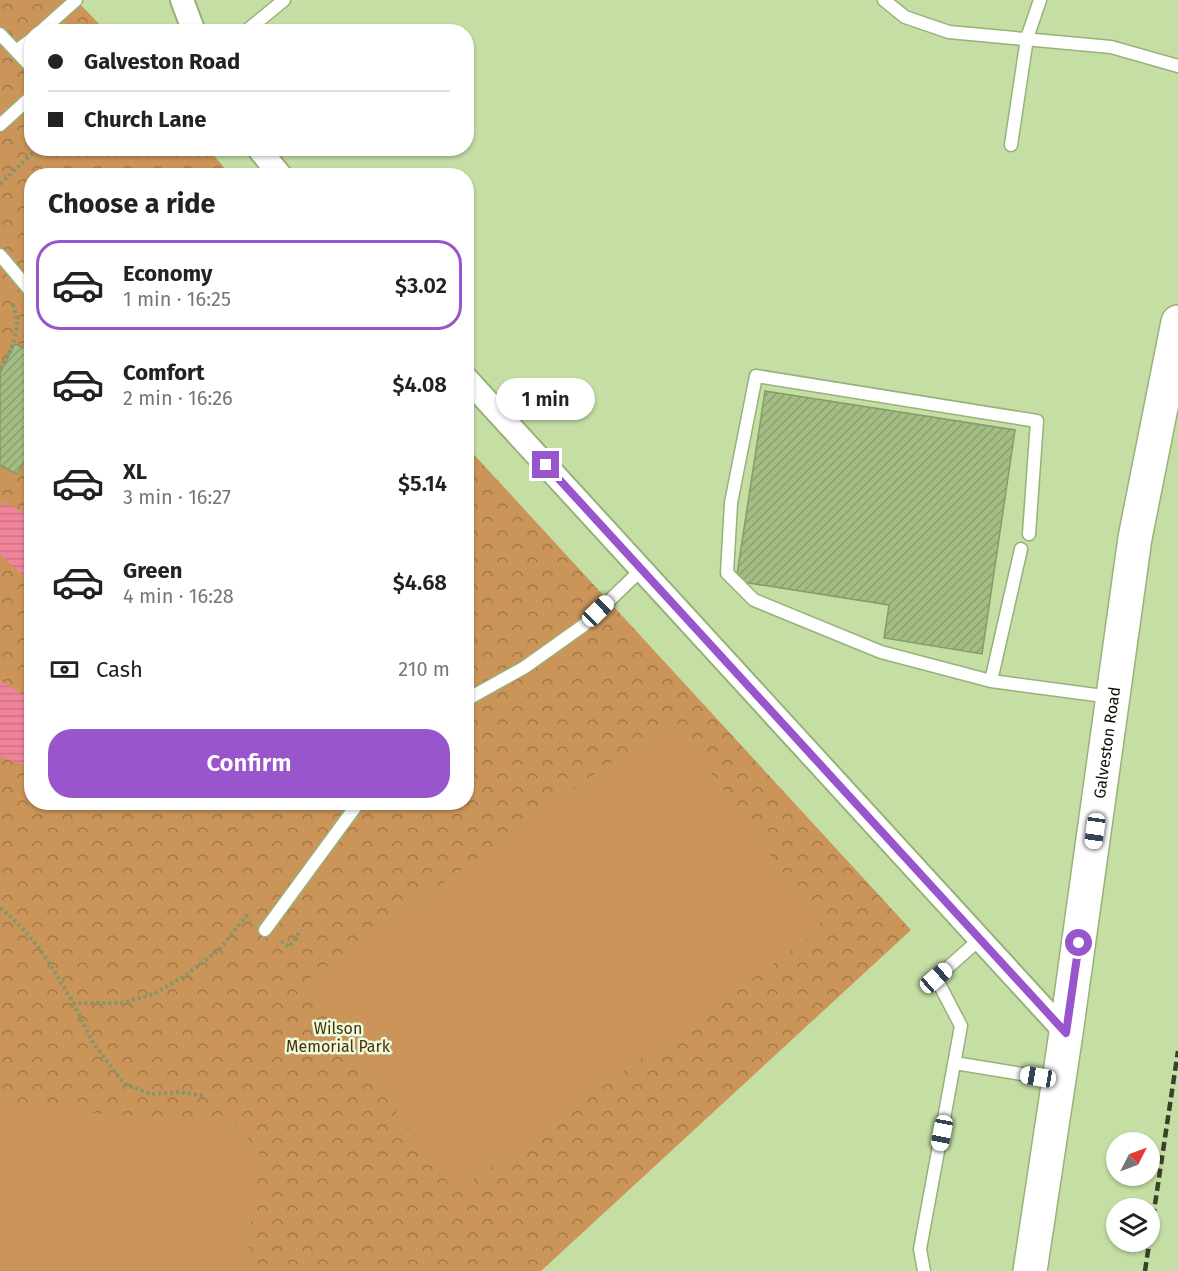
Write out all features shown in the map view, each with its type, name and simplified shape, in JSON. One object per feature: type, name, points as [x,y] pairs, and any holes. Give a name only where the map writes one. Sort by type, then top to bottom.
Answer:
[{"type":"main road","name":"Galveston Road","points":[[1030,1271],[1136,538],[1178,322]]},
{"type":"street","points":[[182,0],[191,24]]},
{"type":"street","points":[[265,156],[274,168]]},
{"type":"street","points":[[474,387],[1066,1033]]},
{"type":"lane","points":[[49,24],[76,0]]},
{"type":"lane","points":[[255,24],[284,0]]},
{"type":"lane","points":[[884,0],[905,17],[949,32],[1111,47],[1178,66]]},
{"type":"lane","points":[[1011,145],[1027,38],[1040,0]]},
{"type":"lane","points":[[0,34],[24,60]]},
{"type":"lane","points":[[16,51],[24,45]]},
{"type":"lane","points":[[0,125],[24,103]]},
{"type":"lane","points":[[0,255],[24,284]]},
{"type":"lane","points":[[1029,534],[1037,421],[756,376],[731,503],[727,573],[754,600],[881,652],[991,681],[1113,697]]},
{"type":"lane","points":[[991,681],[1021,549]]},
{"type":"lane","points":[[474,696],[525,667],[584,625],[642,569]]},
{"type":"lane","points":[[265,930],[353,810]]},
{"type":"lane","points":[[924,1271],[920,1249],[961,1026],[936,978],[980,939]]},
{"type":"lane","points":[[955,1063],[1059,1080]]},
{"type":"path","points":[[0,184],[30,156]]},
{"type":"path","points":[[0,369],[16,340],[17,315],[7,285],[16,275]]},
{"type":"path","points":[[0,908],[20,924],[48,959],[92,1041],[124,1084],[151,1094],[179,1092],[205,1096]]},
{"type":"path","points":[[73,1004],[122,1003],[154,994],[218,951],[246,916],[289,947],[301,930]]},
{"type":"green space","name":"Wilson Memorial Park","points":[[0,0],[76,0],[99,24],[24,24],[24,156],[214,156],[225,168],[24,168],[24,810],[474,810],[474,455],[911,930],[541,1271],[0,1271]]},
{"type":"green space","points":[[672,719],[823,928],[455,1193],[304,983]]},
{"type":"green space","points":[[0,1106],[233,1123],[259,1151],[246,1271],[0,1271]]},
{"type":"shaded area","points":[[4,502],[24,513],[24,576],[0,554],[0,509]]},
{"type":"shaded area","points":[[0,681],[24,695],[24,765],[0,756]]},
{"type":"building","points":[[15,344],[24,348],[24,461],[17,474],[0,465],[0,373]]},
{"type":"building","points":[[765,391],[1015,430],[982,654],[884,638],[889,605],[736,581]]},
{"type":"railway","points":[[1145,1271],[1178,1051]]},
{"type":"route","points":[[546,465],[1066,1033],[1079,943]]}]
